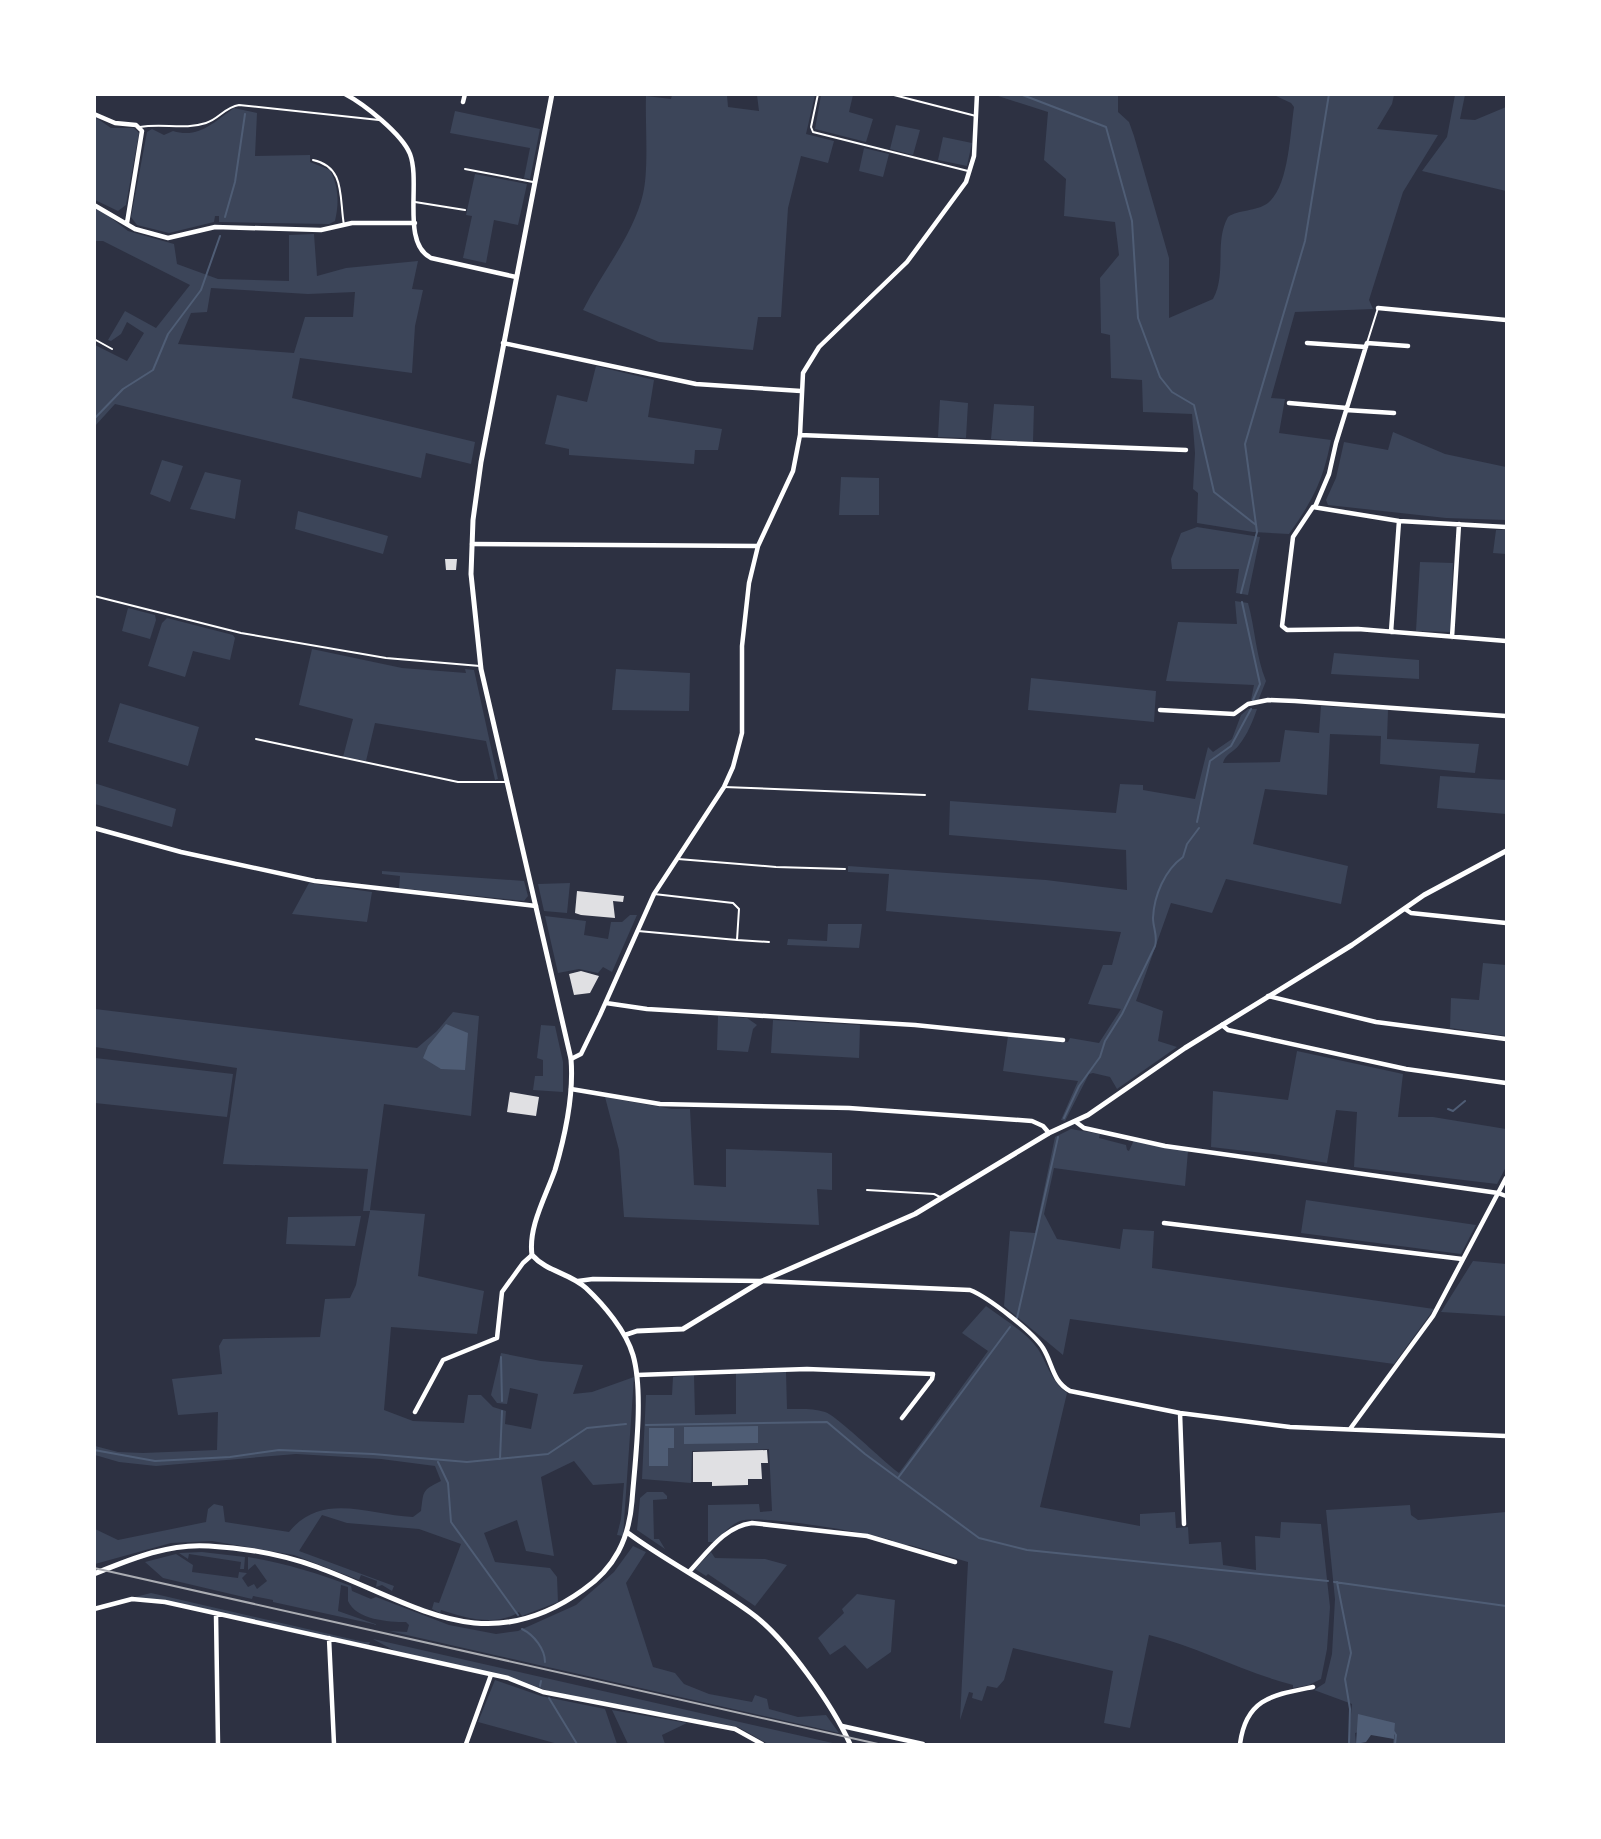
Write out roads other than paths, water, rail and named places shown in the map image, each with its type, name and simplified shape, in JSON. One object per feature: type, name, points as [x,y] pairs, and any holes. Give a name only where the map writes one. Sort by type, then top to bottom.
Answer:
[{"type":"street","points":[[345,94],[359,101],[408,150],[413,161],[415,242],[426,255],[516,277]]},
{"type":"street","points":[[359,101],[362,94]]},
{"type":"street","points":[[463,102],[465,94]]},
{"type":"street","points":[[94,1574],[172,1548],[220,1547],[306,1563],[452,1621],[485,1625],[519,1620],[570,1599],[594,1583],[609,1568],[627,1533],[633,1485],[637,1375],[633,1354],[625,1335],[594,1295],[578,1281],[545,1267],[532,1255],[532,1233],[562,1145],[571,1089],[572,1059],[480,666],[473,608],[472,544],[477,487],[552,94]]},
{"type":"street","points":[[572,1059],[581,1053],[606,1003],[654,894],[724,787],[736,758],[742,733],[743,628],[758,546],[793,471],[800,435],[803,373],[811,357],[906,262],[947,210],[970,171],[974,156],[976,94]]},
{"type":"street","points":[[94,114],[115,123],[140,127],[142,136],[127,224]]},
{"type":"street","points":[[94,205],[142,232],[168,238],[215,227],[321,230],[344,225],[415,223]]},
{"type":"street","points":[[1378,309],[1506,320]]},
{"type":"street","points":[[1307,343],[1408,346]]},
{"type":"street","points":[[503,344],[696,384],[801,391]]},
{"type":"street","points":[[1367,345],[1346,409],[1329,474],[1315,507],[1308,512],[1293,537],[1282,626],[1287,630],[1336,628],[1506,641]]},
{"type":"street","points":[[1289,404],[1394,413]]},
{"type":"street","points":[[800,435],[1186,450]]},
{"type":"street","points":[[1315,507],[1399,521],[1506,527]]},
{"type":"street","points":[[1391,632],[1399,521]]},
{"type":"street","points":[[1452,637],[1459,524]]},
{"type":"street","points":[[472,544],[758,546]]},
{"type":"street","points":[[1160,710],[1234,714],[1248,704],[1268,700],[1506,716]]},
{"type":"street","points":[[94,828],[182,852],[305,879],[536,906]]},
{"type":"street","points":[[625,1335],[637,1331],[683,1329],[762,1281],[903,1219],[941,1199],[1049,1133],[1076,1122],[1222,1025],[1437,888],[1506,851]]},
{"type":"street","points":[[1405,909],[1410,913],[1506,924]]},
{"type":"street","points":[[1268,996],[1376,1022],[1506,1039]]},
{"type":"street","points":[[606,1003],[647,1009],[915,1025],[1063,1040]]},
{"type":"street","points":[[1222,1025],[1228,1030],[1407,1070],[1506,1083]]},
{"type":"street","points":[[571,1089],[660,1104],[849,1108],[1032,1121],[1043,1126],[1049,1133]]},
{"type":"street","points":[[1076,1122],[1084,1128],[1165,1146],[1498,1193],[1506,1196]]},
{"type":"street","points":[[1350,1429],[1433,1316],[1506,1178]]},
{"type":"street","points":[[1164,1223],[1462,1259]]},
{"type":"street","points":[[415,1412],[443,1360],[497,1338],[502,1292],[523,1263],[532,1255]]},
{"type":"street","points":[[578,1281],[593,1279],[762,1281],[970,1290],[987,1299],[1034,1337],[1043,1348],[1062,1386],[1070,1391],[1179,1413],[1312,1429],[1506,1436]]},
{"type":"street","points":[[637,1375],[807,1369],[933,1374],[932,1379],[902,1418]]},
{"type":"street","points":[[1179,1413],[1184,1524]]},
{"type":"street","points":[[689,1572],[728,1531],[739,1524],[752,1523],[867,1536],[955,1562]]},
{"type":"street","points":[[627,1533],[753,1614],[766,1625],[786,1647],[842,1726],[850,1744]]},
{"type":"street","points":[[94,1609],[132,1599],[165,1602],[514,1680],[543,1692],[735,1729],[762,1744]]},
{"type":"street","points":[[216,1614],[218,1744]]},
{"type":"street","points":[[329,1638],[334,1744]]},
{"type":"street","points":[[466,1744],[491,1675]]},
{"type":"street","points":[[1240,1744],[1244,1723],[1262,1702],[1276,1694],[1313,1687]]},
{"type":"street","points":[[842,1726],[923,1744]]},
{"type":"lane","points":[[818,94],[811,127],[818,134],[970,171]]},
{"type":"lane","points":[[890,94],[976,116]]},
{"type":"lane","points":[[140,127],[197,126],[217,118],[230,106],[239,105],[379,120]]},
{"type":"lane","points":[[313,160],[325,162],[334,170],[339,181],[344,225]]},
{"type":"lane","points":[[465,169],[534,183]]},
{"type":"lane","points":[[415,202],[465,210]]},
{"type":"lane","points":[[1367,345],[1378,309]]},
{"type":"lane","points":[[94,339],[112,349]]},
{"type":"lane","points":[[94,596],[241,633],[386,658],[480,666]]},
{"type":"lane","points":[[256,739],[458,782],[507,782]]},
{"type":"lane","points":[[724,787],[925,795]]},
{"type":"lane","points":[[676,858],[776,867],[845,869]]},
{"type":"lane","points":[[654,894],[733,903],[739,909],[737,940]]},
{"type":"lane","points":[[638,931],[769,942]]},
{"type":"lane","points":[[867,1190],[934,1194],[941,1199]]},
{"type":"waterway","points":[[1020,94],[1106,127],[1132,221],[1138,318],[1160,377],[1172,392],[1194,405],[1214,492],[1256,525]]},
{"type":"waterway","points":[[1241,593],[1257,532],[1245,444],[1305,241],[1329,94]]},
{"type":"waterway","points":[[225,217],[235,182],[245,114]]},
{"type":"waterway","points":[[94,419],[123,389],[153,370],[168,334],[201,290],[220,236]]},
{"type":"waterway","points":[[1242,602],[1260,684],[1253,700]]},
{"type":"waterway","points":[[1197,822],[1210,761],[1231,746],[1251,709]]},
{"type":"waterway","points":[[1064,1118],[1079,1086],[1100,1057],[1105,1041],[1122,1014],[1155,946],[1153,922],[1158,892],[1166,876],[1183,857],[1187,844],[1199,828]]},
{"type":"waterway","points":[[1448,1109],[1453,1111],[1465,1101]]},
{"type":"waterway","points":[[1017,1318],[1058,1137]]},
{"type":"waterway","points":[[898,1478],[1010,1327]]},
{"type":"waterway","points":[[501,1357],[502,1401]]},
{"type":"waterway","points":[[500,1459],[502,1411]]},
{"type":"waterway","points":[[646,1425],[827,1422],[865,1454],[979,1538],[1027,1550],[1328,1581]]},
{"type":"waterway","points":[[94,1450],[155,1461],[230,1457],[279,1450],[373,1454],[467,1462],[548,1454],[587,1428],[626,1424]]},
{"type":"waterway","points":[[438,1462],[448,1483],[451,1522],[518,1615]]},
{"type":"waterway","points":[[1334,1582],[1506,1606]]},
{"type":"waterway","points":[[1337,1582],[1351,1653],[1345,1679],[1350,1709],[1349,1744]]},
{"type":"waterway","points":[[522,1629],[538,1643],[545,1662]]},
{"type":"waterway","points":[[540,1686],[541,1681]]},
{"type":"waterway","points":[[549,1698],[577,1744]]},
{"type":"waterway","points":[[1394,1732],[1395,1744]]},
{"type":"railway","points":[[94,1568],[878,1744]]}]
